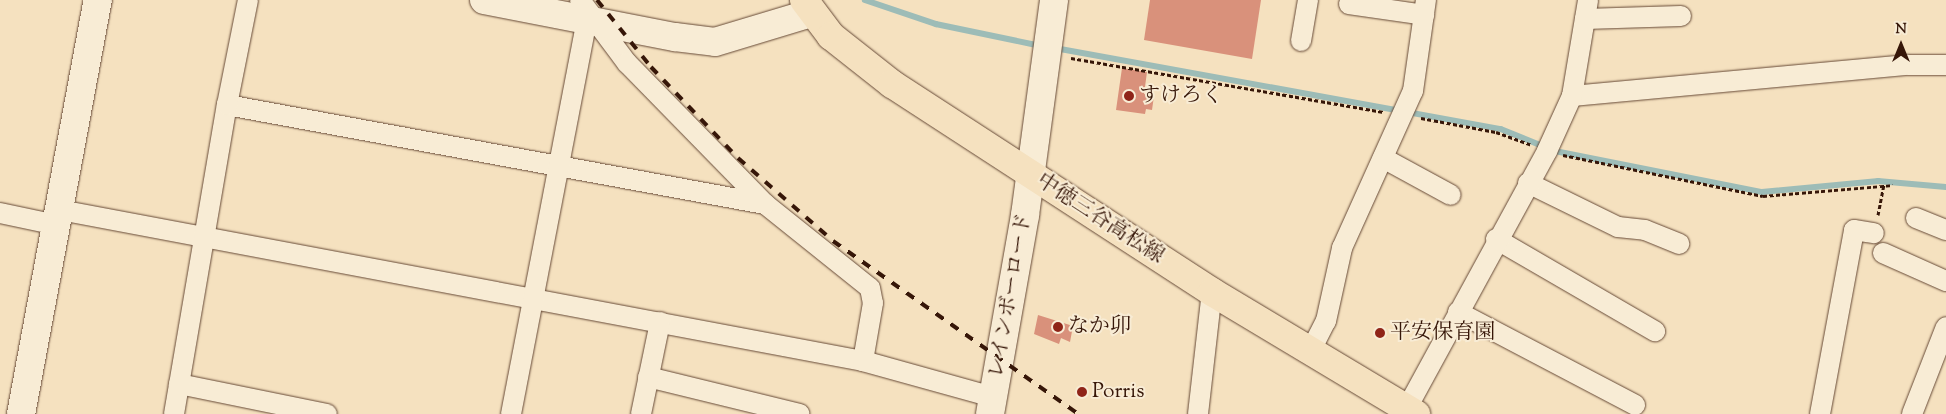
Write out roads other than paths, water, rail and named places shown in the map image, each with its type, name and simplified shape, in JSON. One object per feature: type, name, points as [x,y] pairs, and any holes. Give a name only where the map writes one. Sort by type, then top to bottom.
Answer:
[{"type":"main road","name":"中徳三谷高松線","points":[[807,6],[854,56],[1212,292],[1412,411]]},
{"type":"street","points":[[22,414],[98,0]]},
{"type":"street","points":[[174,414],[203,238],[248,0]]},
{"type":"street","points":[[484,0],[587,13],[675,37],[715,42],[807,6]]},
{"type":"street","name":"レインボーロード","points":[[991,405],[1031,174],[1054,0]]},
{"type":"street","points":[[1301,41],[1308,0]]},
{"type":"street","points":[[1310,352],[1326,321],[1342,248],[1413,91],[1425,7],[1349,4]]},
{"type":"street","points":[[1412,411],[1458,312],[1496,239],[1547,151],[1572,96],[1586,10],[1681,16]]},
{"type":"street","points":[[511,414],[531,300],[559,168],[587,13]]},
{"type":"street","points":[[587,13],[627,63],[765,204],[870,288],[873,303],[863,361]]},
{"type":"street","points":[[1572,96],[1908,65],[1946,65]]},
{"type":"street","points":[[227,105],[559,168],[765,204]]},
{"type":"street","points":[[1383,158],[1451,195]]},
{"type":"street","points":[[1528,183],[1618,227],[1645,230],[1679,244]]},
{"type":"street","points":[[0,213],[58,218],[203,238],[863,361],[991,405]]},
{"type":"street","points":[[1916,218],[1946,230]]},
{"type":"street","points":[[1820,414],[1854,230],[1874,233]]},
{"type":"street","points":[[1496,239],[1655,331]]},
{"type":"street","points":[[1883,253],[1946,281]]},
{"type":"street","points":[[1198,414],[1212,292]]},
{"type":"street","points":[[1458,312],[1634,405]]},
{"type":"street","points":[[641,414],[660,322]]},
{"type":"street","points":[[1912,414],[1946,327]]},
{"type":"street","points":[[648,378],[800,414]]},
{"type":"street","points":[[179,384],[327,414]]},
{"type":"waterway","points":[[865,0],[936,24],[1041,46]]},
{"type":"waterway","points":[[1055,48],[1501,129],[1555,151],[1762,192],[1878,181],[1946,187]]},
{"type":"railway","points":[[597,0],[651,67],[738,158],[833,241],[1078,414]]},
{"type":"place","name":"すけろく","points":[[1129,96]]},
{"type":"place","name":"なか卯","points":[[1058,327]]},
{"type":"place","name":"平安保育園","points":[[1380,333]]},
{"type":"place","name":"Porris","points":[[1082,392]]}]
